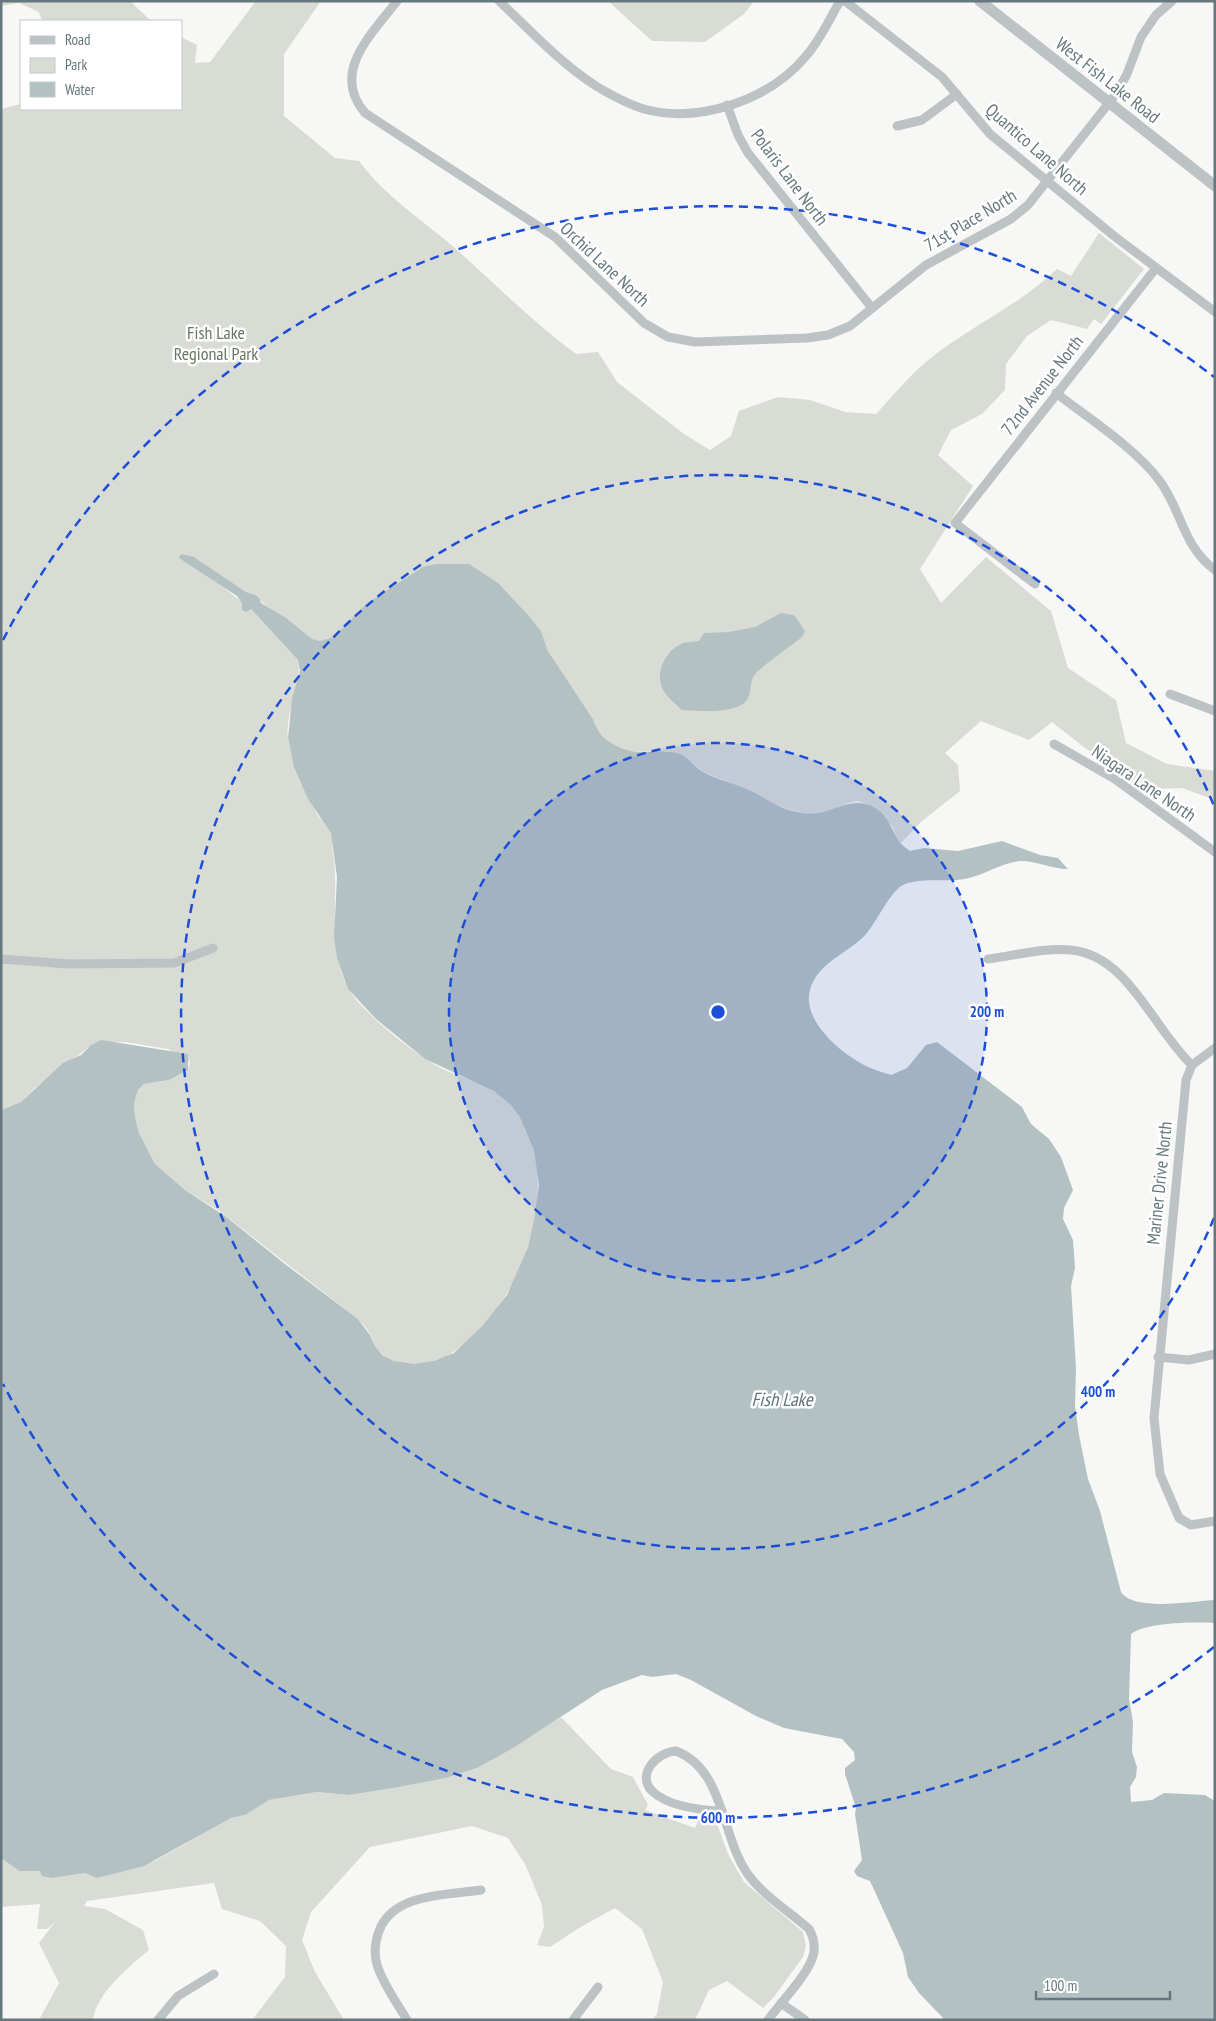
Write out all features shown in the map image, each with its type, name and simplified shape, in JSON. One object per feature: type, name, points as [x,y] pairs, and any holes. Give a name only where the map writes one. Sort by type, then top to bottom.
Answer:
[{"type":"street","name":"Orchid Lane North","points":[[397,1],[357,55],[353,66],[352,88],[356,100],[365,113],[554,237],[644,323],[668,337],[695,342],[819,337],[850,326],[872,308]]},
{"type":"street","points":[[499,1],[576,71],[619,98],[644,109],[662,112],[698,112],[727,105],[760,92],[786,76],[815,44],[840,1]]},
{"type":"street","name":"Quantico Lane North","points":[[845,1],[932,69],[957,94],[990,134],[1156,268],[1215,312]]},
{"type":"street","name":"West Fish Lake Road","points":[[980,1],[1215,186]]},
{"type":"street","name":"71st Place North","points":[[872,308],[926,265],[1021,212],[1048,182],[1110,103],[1127,74],[1141,37],[1156,15],[1172,1]]},
{"type":"street","points":[[897,126],[922,120],[957,94]]},
{"type":"street","name":"Polaris Lane North","points":[[727,105],[738,135],[748,153],[872,308]]},
{"type":"street","name":"72nd Avenue North","points":[[1035,584],[955,523],[1156,268]]},
{"type":"street","points":[[1056,393],[1147,465],[1170,496],[1184,534],[1197,554],[1215,570]]},
{"type":"street","points":[[1170,694],[1215,711]]},
{"type":"street","name":"Niagara Lane North","points":[[1054,744],[1115,780],[1215,852]]},
{"type":"street","points":[[1,959],[69,964],[174,963],[213,948]]},
{"type":"street","points":[[988,959],[1071,950],[1100,958],[1112,966],[1124,978],[1179,1054],[1192,1065],[1215,1048]]},
{"type":"street","name":"Mariner Drive North","points":[[1192,1065],[1186,1080],[1158,1358],[1154,1418],[1160,1474],[1182,1521],[1191,1524],[1215,1521]]},
{"type":"street","points":[[1158,1358],[1189,1360],[1215,1354]]},
{"type":"street","points":[[721,1810],[691,1808],[655,1794],[648,1780],[653,1761],[666,1752],[676,1751],[691,1760],[713,1788],[721,1810],[736,1853],[748,1874],[809,1929],[814,1943],[810,1962],[768,2020]]},
{"type":"street","points":[[407,2020],[377,1965],[376,1940],[380,1927],[387,1916],[398,1907],[412,1901],[481,1890]]},
{"type":"street","points":[[158,2020],[178,1996],[214,1974]]},
{"type":"street","points":[[573,2020],[598,1987]]},
{"type":"street","points":[[780,2003],[805,2020]]},
{"type":"green space","points":[[1,1],[130,1],[150,20],[42,20],[39,12],[19,3],[1,6]]},
{"type":"green space","name":"Fish Lake Regional Park","points":[[256,1],[321,1],[284,54],[284,116],[335,158],[359,161],[392,197],[455,248],[545,329],[576,354],[598,352],[617,382],[684,434],[710,450],[731,436],[739,411],[778,397],[810,400],[845,412],[876,414],[913,374],[942,349],[1026,294],[1057,269],[1071,276],[1099,233],[1144,269],[1101,324],[1094,319],[1087,329],[1051,320],[1027,336],[1006,364],[1005,390],[982,414],[951,430],[938,455],[973,486],[920,569],[941,603],[986,557],[1051,611],[1068,668],[1116,700],[1126,743],[1167,764],[1215,771],[1215,800],[1182,788],[1148,789],[1085,748],[1052,722],[1029,740],[981,721],[945,753],[958,765],[960,791],[922,821],[901,843],[897,839],[893,827],[874,807],[858,801],[847,803],[832,811],[813,815],[787,809],[704,772],[684,756],[666,751],[628,751],[606,741],[597,732],[593,719],[548,651],[541,631],[528,615],[366,604],[335,636],[328,640],[320,641],[308,637],[255,594],[246,592],[194,557],[214,580],[251,609],[298,660],[298,678],[287,729],[288,739],[296,765],[314,808],[332,835],[335,869],[335,938],[341,972],[348,988],[378,1022],[421,1056],[445,1070],[489,1088],[505,1098],[525,1125],[534,1148],[537,1173],[537,1199],[534,1225],[518,1273],[504,1298],[486,1322],[457,1350],[431,1362],[401,1363],[393,1361],[380,1353],[374,1345],[371,1336],[358,1319],[218,1210],[185,1190],[155,1164],[139,1133],[134,1104],[138,1090],[144,1084],[169,1080],[188,1070],[190,1062],[168,1049],[125,1042],[94,1043],[35,1088],[21,1102],[1,1110],[1,109],[20,104],[20,110],[182,110],[182,38],[197,45],[195,63],[210,62]]},
{"type":"green space","points":[[608,1],[754,1],[744,14],[705,42],[652,41]]},
{"type":"green space","points":[[561,1717],[611,1769],[633,1777],[648,1805],[645,1810],[695,1828],[699,1819],[716,1821],[728,1854],[744,1882],[803,1932],[806,1946],[803,1957],[773,1998],[763,2008],[727,1981],[709,1990],[695,2020],[652,2020],[657,2014],[663,1982],[642,1929],[615,1908],[550,1947],[537,1945],[544,1927],[542,1905],[525,1864],[508,1838],[472,1826],[370,1847],[311,1912],[302,1940],[315,1972],[344,2020],[252,2020],[285,1977],[286,1946],[260,1921],[222,1909],[214,1883],[87,1901],[84,1906],[105,1909],[143,1930],[149,1950],[107,1990],[96,2010],[93,2020],[39,2020],[59,1983],[39,1943],[55,1922],[47,1929],[37,1929],[40,1904],[1,1907],[1,1858],[19,1871],[40,1871],[53,1878],[85,1873],[98,1878],[155,1861],[231,1818],[245,1815],[269,1800],[317,1792],[349,1795],[446,1778],[477,1768]]},
{"type":"water","name":"Fish Lake","points":[[181,554],[194,557],[246,592],[256,595],[261,603],[285,617],[312,639],[320,641],[334,637],[366,604],[423,567],[436,564],[469,564],[498,583],[541,631],[548,651],[593,719],[601,735],[613,744],[637,752],[661,751],[677,753],[684,756],[705,773],[758,794],[781,807],[795,812],[813,814],[853,803],[872,806],[884,816],[899,842],[910,851],[924,848],[958,851],[1002,841],[1040,855],[1058,858],[1068,869],[1019,861],[969,878],[905,884],[889,899],[866,934],[853,946],[831,961],[818,974],[809,995],[810,1008],[815,1020],[833,1043],[866,1066],[891,1075],[907,1068],[926,1045],[937,1042],[1022,1107],[1031,1124],[1049,1139],[1061,1157],[1073,1190],[1064,1208],[1063,1219],[1073,1240],[1075,1268],[1071,1286],[1076,1368],[1075,1406],[1079,1435],[1088,1479],[1100,1511],[1121,1592],[1128,1598],[1138,1602],[1151,1604],[1215,1600],[1215,1623],[1159,1625],[1138,1630],[1131,1634],[1129,1699],[1133,1722],[1132,1752],[1137,1767],[1136,1777],[1130,1787],[1131,1802],[1152,1800],[1164,1793],[1205,1795],[1215,1801],[1215,2020],[945,2020],[919,1993],[908,1977],[903,1953],[870,1881],[857,1876],[854,1871],[862,1860],[855,1814],[856,1808],[845,1774],[845,1768],[855,1760],[854,1752],[842,1739],[784,1728],[756,1716],[691,1680],[676,1674],[652,1677],[642,1675],[602,1690],[513,1748],[477,1768],[446,1778],[349,1795],[317,1792],[269,1800],[245,1815],[231,1818],[144,1866],[97,1878],[85,1873],[53,1878],[42,1876],[40,1871],[19,1871],[1,1858],[1,1110],[21,1102],[63,1063],[81,1055],[91,1045],[101,1040],[188,1054],[188,1070],[169,1080],[144,1084],[138,1090],[134,1104],[135,1117],[139,1133],[155,1164],[185,1190],[225,1216],[358,1319],[382,1355],[394,1361],[414,1364],[434,1361],[454,1353],[483,1325],[507,1295],[528,1247],[539,1185],[534,1150],[520,1117],[511,1105],[494,1091],[425,1059],[376,1019],[348,989],[337,958],[334,937],[337,877],[331,833],[308,799],[294,767],[288,738],[292,699],[300,671],[298,660],[251,609],[246,612],[242,610],[242,603],[237,596],[179,558]]},
{"type":"water","points":[[781,613],[794,615],[805,631],[802,637],[756,673],[752,679],[748,698],[743,703],[728,710],[682,710],[665,693],[660,679],[660,672],[666,658],[676,647],[683,643],[699,641],[704,633],[729,632],[755,627]]}]
